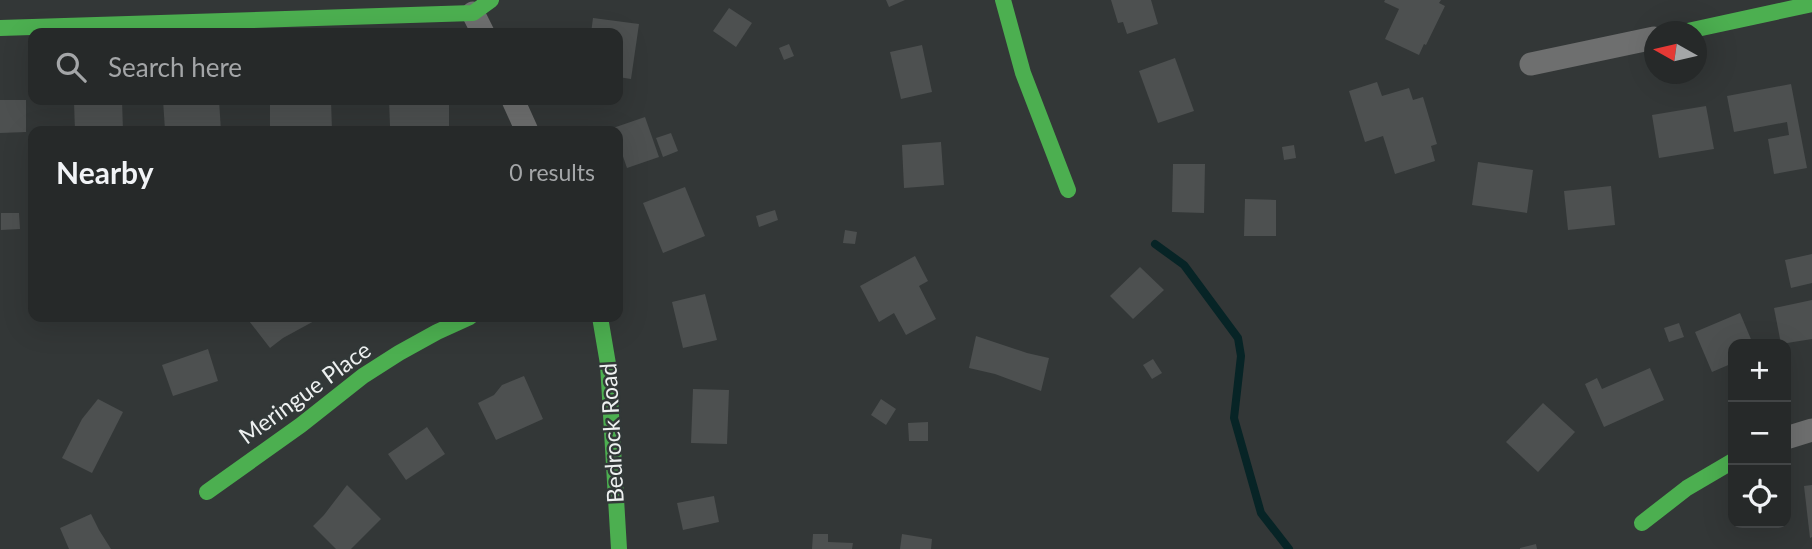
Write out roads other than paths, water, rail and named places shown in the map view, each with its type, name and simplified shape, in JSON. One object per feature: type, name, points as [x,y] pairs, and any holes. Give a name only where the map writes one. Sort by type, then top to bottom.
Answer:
[{"type":"street","points":[[1003,0],[1023,74],[1068,190]]},
{"type":"street","points":[[1707,27],[1812,4]]},
{"type":"street","points":[[0,28],[482,15]]},
{"type":"street","points":[[1531,64],[1644,40]]},
{"type":"street","points":[[515,105],[525,126]]},
{"type":"street","name":"Meringue Place","points":[[207,492],[301,425],[363,376],[399,353],[459,322]]},
{"type":"street","name":"Bedrock Road","points":[[601,322],[607,349],[620,549]]},
{"type":"street","points":[[1791,436],[1812,429]]},
{"type":"street","points":[[1642,523],[1687,488],[1728,464]]},
{"type":"waterway","points":[[1155,244],[1184,265],[1238,338],[1241,356],[1234,418],[1261,513],[1289,549]]}]
